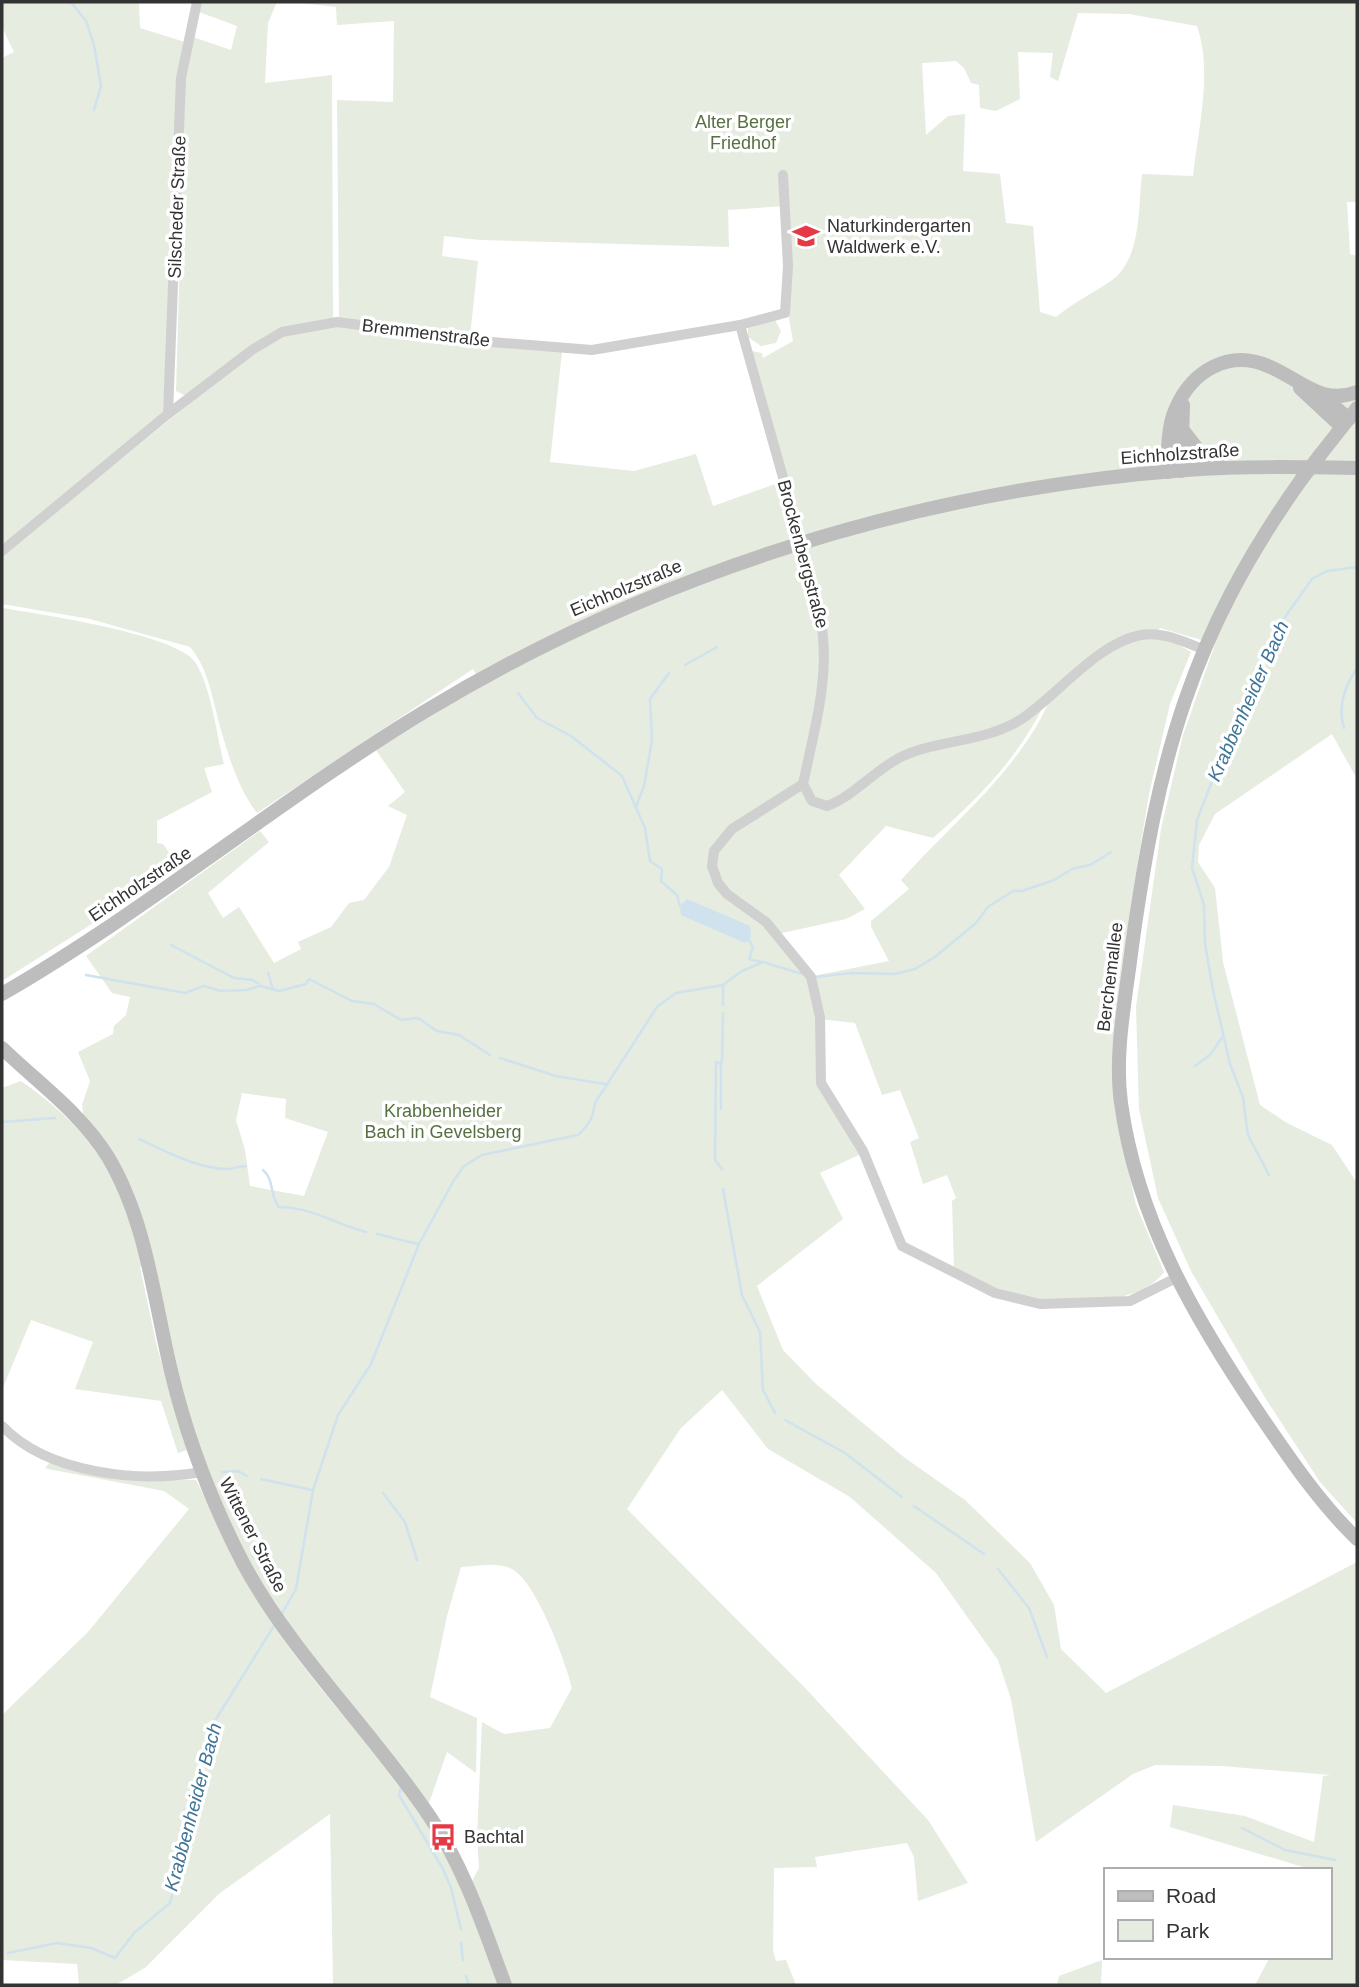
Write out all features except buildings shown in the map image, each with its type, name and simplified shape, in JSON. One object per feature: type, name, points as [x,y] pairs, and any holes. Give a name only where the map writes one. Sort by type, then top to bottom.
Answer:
[{"type":"main road","points":[[1174,471],[1171,423],[1183,396],[1202,372],[1232,361],[1266,365],[1349,418]]},
{"type":"main road","points":[[1295,382],[1332,398],[1357,392]]},
{"type":"main road","points":[[1320,394],[1349,418]]},
{"type":"main road","points":[[1174,471],[1183,396]]},
{"type":"main road","name":"Berchemallee","points":[[1349,418],[1301,480],[1245,565],[1203,649],[1179,712],[1155,801],[1121,1031],[1120,1101],[1135,1170],[1149,1217],[1176,1278],[1223,1361],[1293,1463],[1317,1496],[1357,1539]]},
{"type":"main road","points":[[1181,428],[1199,451],[1223,468]]},
{"type":"main road","name":"Eichholzstraße","points":[[2,994],[93,940],[412,719],[499,669],[597,620],[747,561],[883,521],[969,500],[1082,481],[1223,468],[1357,468]]},
{"type":"main road","name":"Wittener Straße","points":[[2,1048],[81,1121],[108,1156],[135,1216],[172,1377],[201,1472],[226,1528],[272,1614],[301,1655],[386,1755],[443,1837],[505,1985]]},
{"type":"street","name":"Silscheder Straße","points":[[168,414],[181,78],[197,2]]},
{"type":"street","name":"Bremmenstraße","points":[[2,551],[168,414],[275,335],[313,324],[337,322],[491,342],[592,350],[740,326],[785,313],[788,266],[783,175]]},
{"type":"street","name":"Brockenbergstraße","points":[[740,326],[820,611],[826,658],[803,784]]},
{"type":"street","points":[[1176,1278],[1130,1301],[1040,1304],[995,1293],[902,1246],[863,1151],[821,1083],[820,1017],[811,977],[766,922],[727,894],[718,883],[712,866],[714,851],[732,830],[803,784],[812,801],[827,806],[845,798],[904,756],[967,741],[1004,728],[1021,719],[1109,649],[1128,639],[1159,634],[1203,649]]},
{"type":"street","points":[[2,1426],[42,1455],[90,1470],[165,1479],[201,1472]]},
{"type":"green space","points":[[2,2],[139,2],[140,28],[185,42],[163,413],[2,548],[2,58],[14,52],[2,27]]},
{"type":"green space","points":[[202,2],[277,2],[268,23],[265,83],[332,75],[333,318],[276,332],[196,391],[184,395],[176,391],[185,81],[193,37],[231,50],[237,26],[199,12]]},
{"type":"green space","points":[[293,2],[1357,2],[1357,202],[1347,202],[1350,254],[1357,256],[1357,779],[1332,734],[1215,814],[1199,845],[1198,862],[1215,888],[1223,962],[1260,1105],[1287,1123],[1332,1145],[1357,1183],[1357,1523],[1320,1482],[1264,1396],[1191,1271],[1158,1198],[1139,1109],[1136,1007],[1161,829],[1183,735],[1215,644],[1160,628],[1150,637],[1174,642],[1191,652],[1170,704],[1149,794],[1131,905],[1114,1105],[1136,1205],[1164,1272],[1136,1292],[1118,1298],[1076,1303],[1036,1301],[1011,1296],[954,1269],[952,1201],[956,1198],[947,1175],[923,1184],[910,1142],[919,1138],[900,1090],[882,1095],[855,1023],[819,1019],[819,1082],[861,1154],[820,1173],[843,1219],[757,1286],[783,1350],[816,1384],[905,1458],[965,1500],[1030,1563],[1054,1605],[1061,1649],[1106,1693],[1357,1562],[1357,1985],[1255,1985],[1269,1959],[1331,1959],[1331,1868],[1306,1868],[1170,1827],[1173,1805],[1245,1816],[1314,1842],[1323,1776],[1331,1775],[1222,1766],[1155,1765],[1133,1774],[1036,1842],[1011,1699],[998,1660],[936,1573],[850,1497],[768,1449],[722,1390],[681,1428],[627,1509],[807,1690],[928,1820],[968,1883],[918,1901],[914,1857],[907,1843],[815,1857],[817,1867],[774,1868],[773,1950],[776,1961],[786,1960],[796,1985],[510,1985],[471,1883],[479,1868],[477,1838],[482,1722],[504,1734],[550,1728],[572,1688],[548,1622],[529,1587],[520,1575],[504,1566],[461,1567],[447,1616],[430,1697],[477,1718],[476,1773],[447,1752],[429,1803],[320,1671],[252,1567],[206,1472],[185,1409],[151,1258],[83,1113],[82,1105],[90,1081],[78,1052],[113,1034],[114,1026],[126,1015],[130,997],[112,993],[86,956],[260,831],[269,842],[208,893],[223,918],[239,907],[274,963],[301,949],[298,942],[331,927],[349,903],[364,900],[389,867],[407,815],[388,806],[405,792],[376,750],[482,685],[473,669],[257,813],[234,770],[205,673],[190,647],[90,619],[2,604],[2,556],[237,365],[286,335],[335,326],[562,352],[550,462],[634,471],[696,454],[713,506],[787,480],[751,351],[762,353],[763,358],[793,341],[788,313],[784,206],[728,210],[729,247],[480,240],[444,236],[442,256],[478,261],[470,337],[339,318],[337,100],[393,102],[394,21],[337,25],[336,7]],"holes":[[[1078,13],[1129,14],[1197,26],[1202,43],[1204,81],[1193,176],[1142,174],[1137,232],[1128,260],[1111,281],[1056,317],[1040,312],[1033,226],[1006,223],[1000,174],[963,171],[965,114],[948,116],[926,135],[922,63],[956,61],[964,68],[971,83],[979,85],[980,108],[996,111],[1020,99],[1018,52],[1053,53],[1050,77],[1058,81]],[[1045,703],[1048,704],[1034,730],[1000,776],[901,880],[909,889],[871,921],[871,927],[889,961],[813,976],[817,980],[810,980],[773,935],[846,919],[865,909],[839,875],[886,826],[933,838],[996,776],[1023,742]],[[242,1093],[286,1099],[285,1118],[328,1132],[304,1196],[250,1186],[245,1150],[236,1120]]]},
{"type":"green space","points":[[775,320],[781,331],[776,343],[761,346],[748,337],[748,328]]},
{"type":"green space","points":[[2,608],[135,634],[183,652],[195,662],[201,672],[224,764],[204,768],[212,792],[157,821],[157,843],[163,844],[180,868],[2,981]]},
{"type":"green space","points":[[21,1081],[69,1120],[87,1140],[102,1160],[125,1207],[144,1266],[140,1267],[157,1347],[187,1450],[178,1453],[161,1401],[75,1389],[93,1342],[31,1320],[2,1390],[2,1088]]},
{"type":"green space","points":[[50,1462],[142,1479],[196,1480],[248,1583],[287,1645],[395,1779],[435,1835],[463,1889],[500,1985],[333,1985],[330,1814],[220,1893],[146,1967],[116,1985],[79,1985],[77,1964],[2,1960],[2,1715],[88,1632],[189,1509],[164,1491],[45,1468]]},
{"type":"green space","points":[[1102,1960],[1101,1985],[1057,1985],[1059,1976]]},
{"type":"water","points":[[687,899],[750,926],[751,937],[745,943],[681,915],[680,906]]},
{"type":"waterway","points":[[71,2],[86,21],[94,45],[101,86],[94,110]]},
{"type":"waterway","points":[[1269,1175],[1248,1135],[1243,1097],[1230,1064],[1213,990],[1205,944],[1204,905],[1192,868],[1197,820],[1249,686],[1280,624],[1312,579],[1327,571],[1357,567]]},
{"type":"waterway","points":[[685,665],[717,647]]},
{"type":"waterway","points":[[1344,728],[1341,712],[1343,696],[1357,668]]},
{"type":"waterway","points":[[636,807],[644,786],[652,740],[650,699],[669,673]]},
{"type":"waterway","points":[[518,693],[537,718],[571,736],[622,776],[645,828],[650,861],[662,869],[661,881],[677,895],[680,906]]},
{"type":"waterway","name":"Krabbenheider Bach","points":[[816,977],[851,973],[895,974],[915,969],[935,957],[976,923],[988,907],[1013,891],[1022,891],[1054,880],[1072,869],[1090,865],[1111,852]]},
{"type":"waterway","points":[[748,939],[753,947],[749,959],[761,962]]},
{"type":"waterway","points":[[171,945],[234,978],[253,980],[259,984]]},
{"type":"waterway","name":"Krabbenheider Bach","points":[[281,1615],[296,1589],[313,1490],[338,1415],[371,1364],[419,1244],[464,1166],[482,1155],[578,1135],[588,1124],[595,1103],[657,1007],[676,993],[723,985],[742,971],[763,962],[802,974]]},
{"type":"waterway","points":[[268,973],[273,989]]},
{"type":"waterway","points":[[86,975],[185,993],[204,986],[221,991],[246,990],[260,986],[279,991],[306,984],[309,979],[352,1001],[374,1004],[401,1020],[418,1018],[437,1031],[459,1035],[490,1055]]},
{"type":"waterway","points":[[723,985],[723,1005]]},
{"type":"waterway","points":[[722,1169],[715,1160],[716,1062],[721,1064],[722,1060],[723,1013]]},
{"type":"waterway","points":[[1195,1066],[1211,1054],[1223,1036]]},
{"type":"waterway","points":[[500,1058],[556,1076],[605,1084]]},
{"type":"waterway","points":[[721,1064],[721,1109]]},
{"type":"waterway","points":[[2,1122],[55,1118]]},
{"type":"waterway","points":[[139,1139],[183,1159],[207,1166],[230,1169],[246,1166]]},
{"type":"waterway","points":[[263,1170],[269,1178],[279,1207],[314,1213],[366,1232]]},
{"type":"waterway","points":[[723,1189],[742,1295],[760,1332],[763,1390],[775,1413]]},
{"type":"waterway","points":[[377,1234],[418,1244]]},
{"type":"waterway","points":[[785,1420],[845,1453],[902,1497]]},
{"type":"waterway","points":[[222,1472],[238,1471],[247,1476]]},
{"type":"waterway","points":[[261,1479],[312,1490]]},
{"type":"waterway","points":[[383,1493],[405,1522],[417,1560]]},
{"type":"waterway","points":[[914,1506],[984,1554]]},
{"type":"waterway","points":[[998,1569],[1029,1608],[1047,1657]]},
{"type":"waterway","name":"Krabbenheider Bach","points":[[8,1953],[57,1943],[91,1948],[115,1958],[134,1933],[170,1903],[213,1724],[275,1624]]},
{"type":"waterway","points":[[401,1787],[399,1795],[443,1869],[451,1888],[461,1929]]},
{"type":"waterway","points":[[1242,1828],[1285,1850],[1335,1860]]},
{"type":"waterway","points":[[461,1943],[463,1960]]},
{"type":"waterway","points":[[466,1976],[469,1985]]},
{"type":"place","name":"Naturkindergarten Waldwerk e.V.","points":[[806,236]]},
{"type":"place","name":"Bachtal","points":[[443,1837]]},
{"type":"park label","name":"Alter Berger Friedhof","points":[[743,132]]},
{"type":"park label","name":"Krabbenheider Bach in Gevelsberg","points":[[443,1121]]}]
